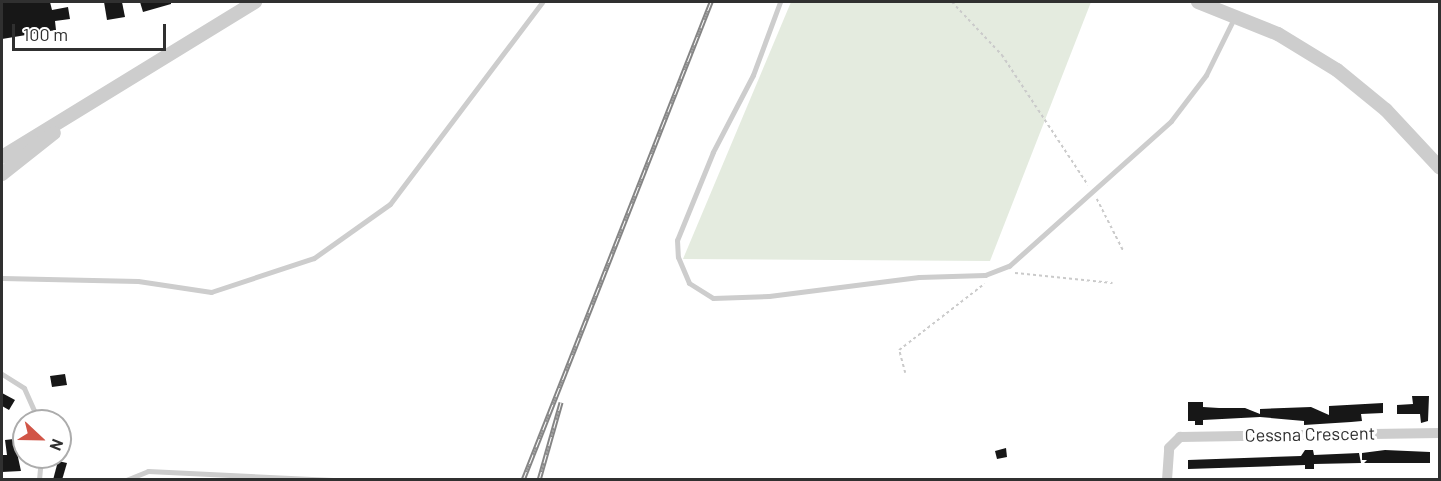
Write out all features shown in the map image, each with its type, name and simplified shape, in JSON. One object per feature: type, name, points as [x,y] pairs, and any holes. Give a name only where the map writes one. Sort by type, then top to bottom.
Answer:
[{"type":"street","points":[[2,157],[71,117],[255,2]]},
{"type":"street","points":[[1198,2],[1210,4],[1310,52],[1362,88],[1440,168]]},
{"type":"street","points":[[2,174],[71,117]]},
{"type":"street","name":"Cessna Crescent","points":[[1167,480],[1168,448],[1180,437],[1440,433]]},
{"type":"lane","points":[[2,278],[138,280],[211,292],[314,258],[390,204],[542,2]]},
{"type":"lane","points":[[780,2],[753,75],[713,152],[679,232],[678,257],[689,283],[713,298],[741,298],[1001,271],[1094,194],[1191,99],[1235,16]]},
{"type":"lane","points":[[2,374],[24,388],[34,409]]},
{"type":"lane","points":[[126,480],[148,471],[333,480]]},
{"type":"path","points":[[952,2],[1002,55],[1094,194],[1124,252]]},
{"type":"path","points":[[904,373],[899,350],[1001,271],[1112,283]]},
{"type":"shaded area","points":[[791,2],[1091,2],[990,261],[683,259]]},
{"type":"building","points":[[2,2],[50,2],[52,10],[68,7],[70,19],[55,21],[56,30],[2,39]]},
{"type":"building","points":[[104,2],[122,2],[125,17],[107,20]]},
{"type":"building","points":[[140,2],[171,2],[171,4],[143,12]]},
{"type":"building","points":[[65,374],[67,385],[52,387],[50,376]]},
{"type":"building","points":[[2,393],[15,400],[9,410],[2,406]]},
{"type":"building","points":[[1412,396],[1429,396],[1428,421],[1421,423],[1420,414],[1397,414],[1397,405],[1413,404]]},
{"type":"building","points":[[1188,402],[1203,402],[1203,407],[1245,408],[1260,414],[1260,409],[1311,407],[1329,415],[1329,406],[1383,403],[1383,413],[1361,414],[1362,421],[1304,425],[1304,421],[1260,417],[1203,420],[1203,425],[1195,425],[1195,421],[1188,421]]},
{"type":"building","points":[[12,439],[12,469],[21,469],[21,471],[2,472],[2,455],[7,455],[5,440]]},
{"type":"building","points":[[1006,448],[1007,457],[997,459],[995,451]]},
{"type":"building","points":[[1305,450],[1313,450],[1314,455],[1359,453],[1361,463],[1314,464],[1314,469],[1305,469],[1305,465],[1188,469],[1188,460],[1301,456]]},
{"type":"building","points":[[1385,450],[1430,452],[1430,463],[1364,463],[1367,460],[1362,460],[1362,453]]},
{"type":"building","points":[[56,469],[65,469],[62,480],[53,480]]},
{"type":"railway","points":[[523,480],[711,2]]},
{"type":"railway","points":[[539,480],[561,402]]}]
